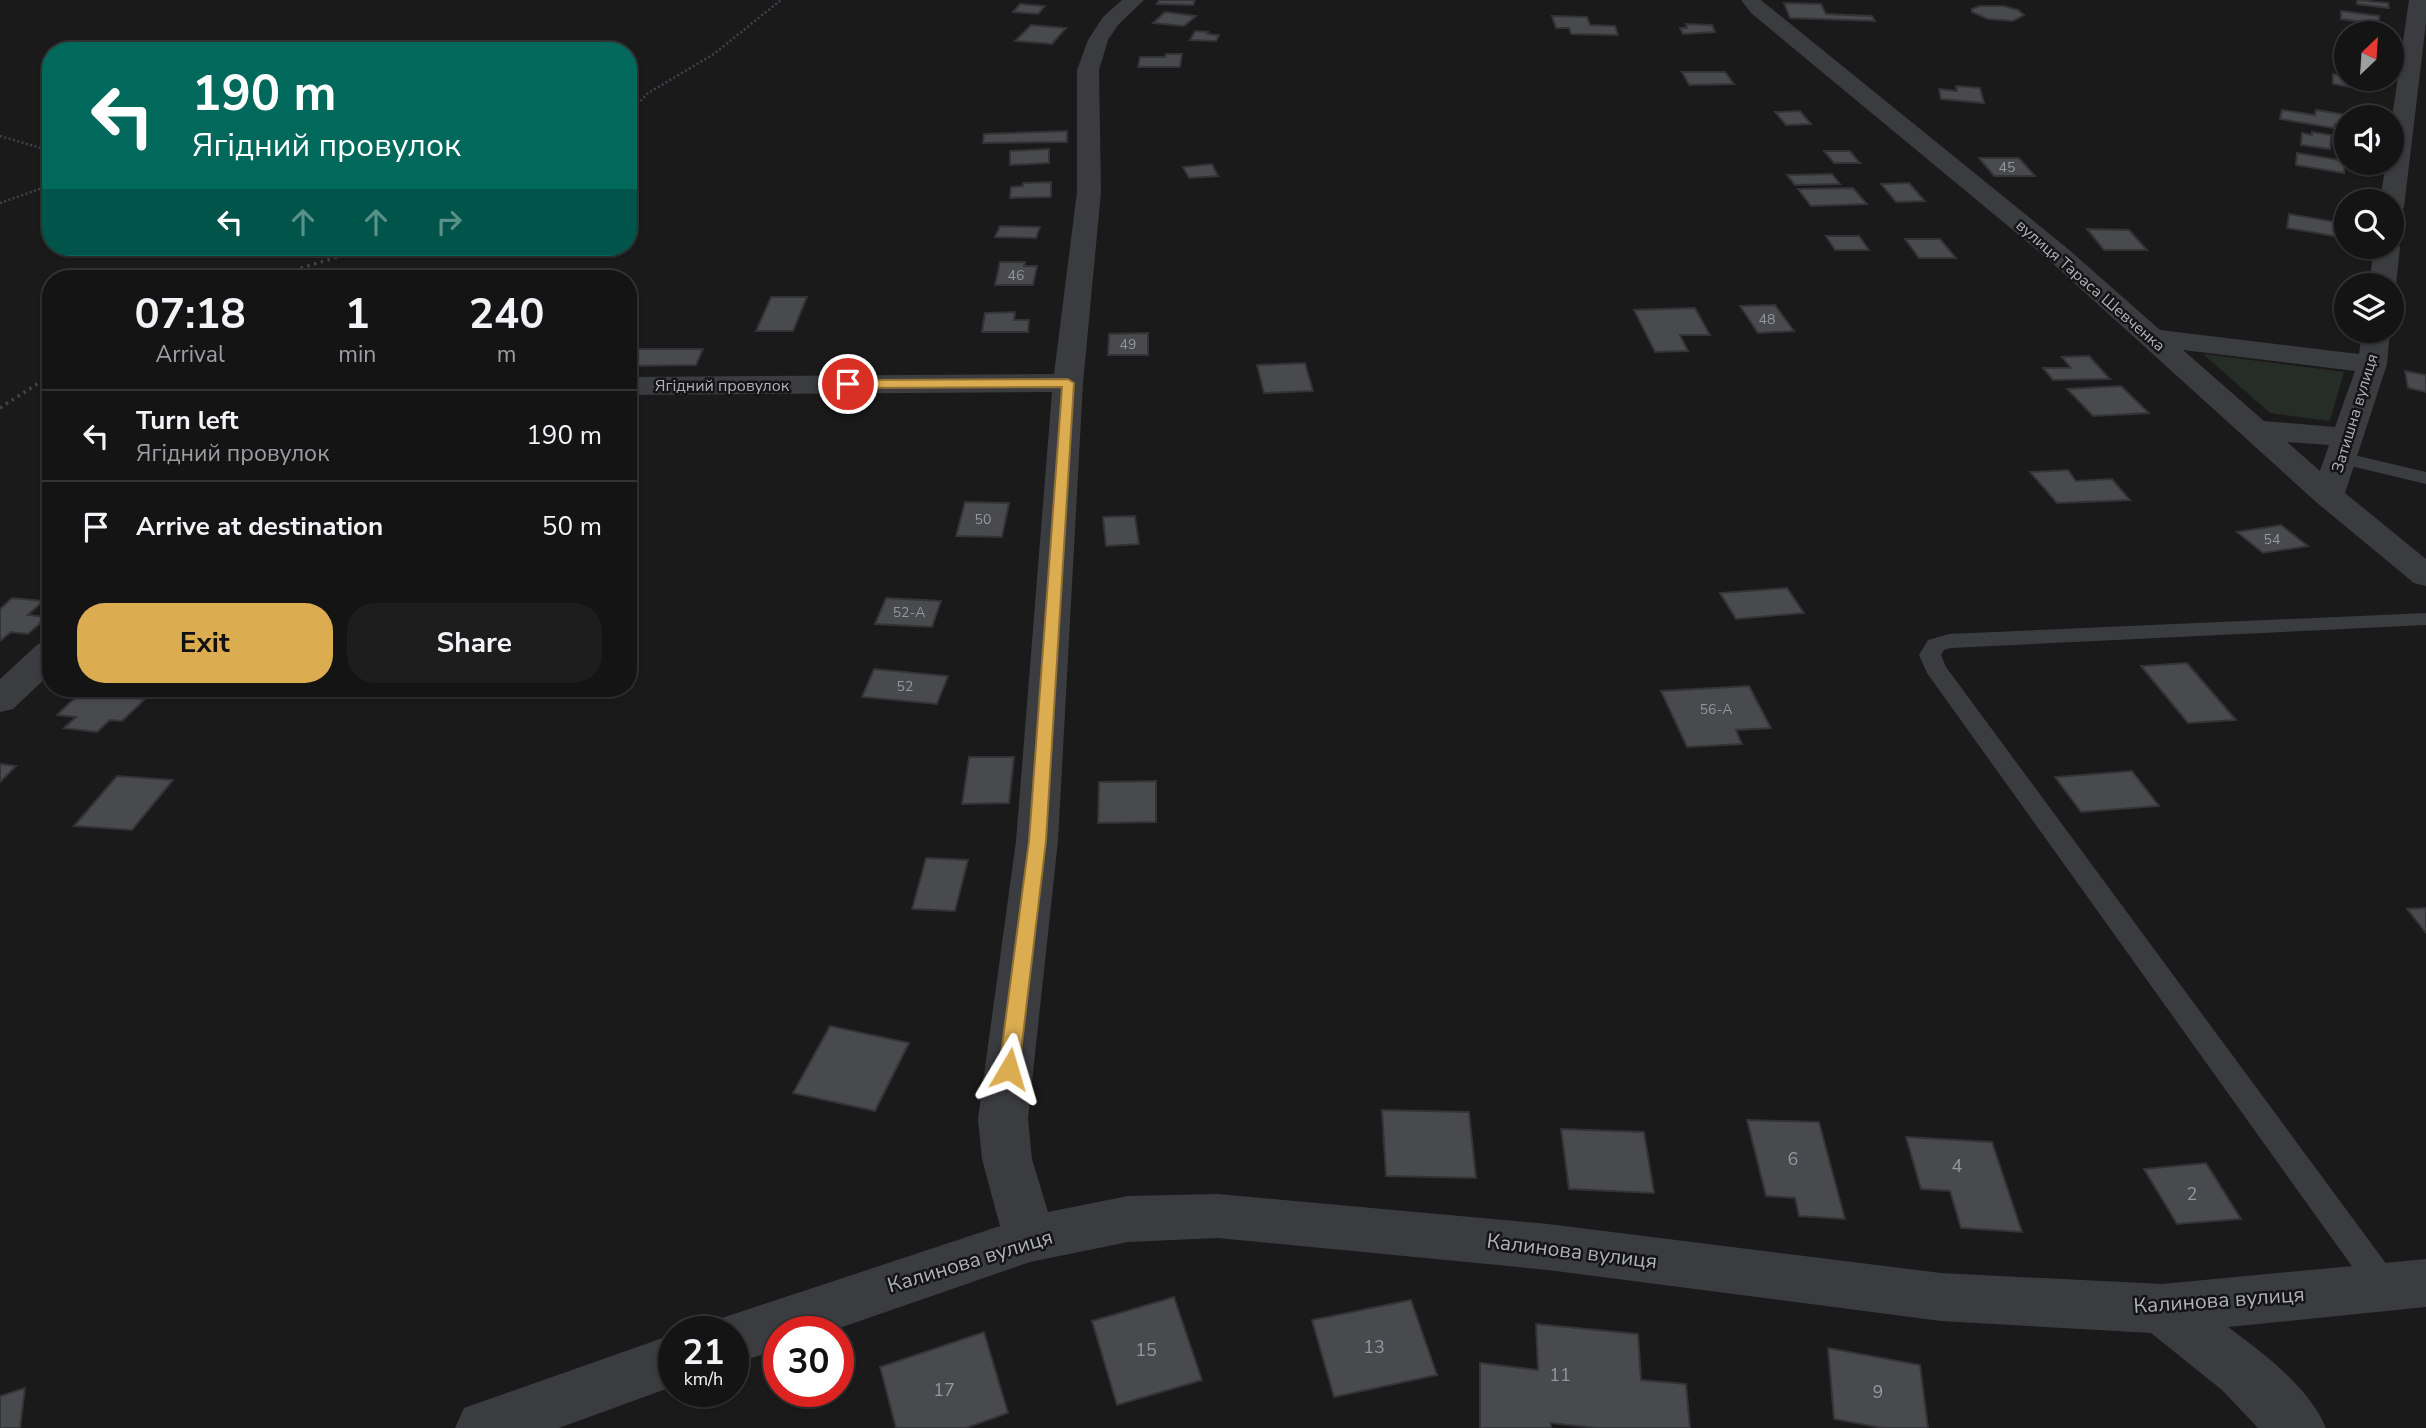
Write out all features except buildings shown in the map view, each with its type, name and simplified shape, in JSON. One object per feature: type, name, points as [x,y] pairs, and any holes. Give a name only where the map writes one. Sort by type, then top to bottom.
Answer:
[{"type":"street","points":[[1030,1239],[1007,1159],[1003,1119],[1037,841],[1068,383],[1089,192],[1088,70],[1090,56],[1110,21],[1134,0]]},
{"type":"street","name":"вулиця Тараса Шевченка","points":[[1751,0],[1758,9],[2037,237],[2328,495],[2426,576]]},
{"type":"street","points":[[2394,189],[2419,0]]},
{"type":"street","points":[[2154,338],[2372,364]]},
{"type":"street","name":"Затишна вулиця","points":[[2328,495],[2372,364],[2375,343]]},
{"type":"street","name":"Ягідний провулок","points":[[637,386],[1068,383]]},
{"type":"street","points":[[2257,430],[2344,448]]},
{"type":"street","points":[[0,700],[42,660]]},
{"type":"street","name":"Калинова вулиця","points":[[749,1334],[1030,1239],[1128,1219],[1218,1216],[1548,1247],[1941,1297],[2162,1309],[2405,1285]]},
{"type":"street","points":[[2162,1309],[2242,1371],[2297,1428]]},
{"type":"street","points":[[484,1428],[658,1366]]},
{"type":"lane","points":[[2344,448],[2426,478]]},
{"type":"lane","points":[[2405,1285],[1935,668],[1930,655],[1936,645],[1949,641],[2426,619]]},
{"type":"path","points":[[637,105],[648,93],[714,54],[781,0]]},
{"type":"path","points":[[0,136],[42,148]]},
{"type":"path","points":[[0,203],[42,188]]},
{"type":"path","points":[[293,270],[339,256]]},
{"type":"path","points":[[0,408],[42,381]]},
{"type":"shaded area","points":[[2203,354],[2344,372],[2330,421],[2270,413]]},
{"type":"route","points":[[848,384],[1068,383],[1053,638],[1037,841],[1009,1069]]}]
